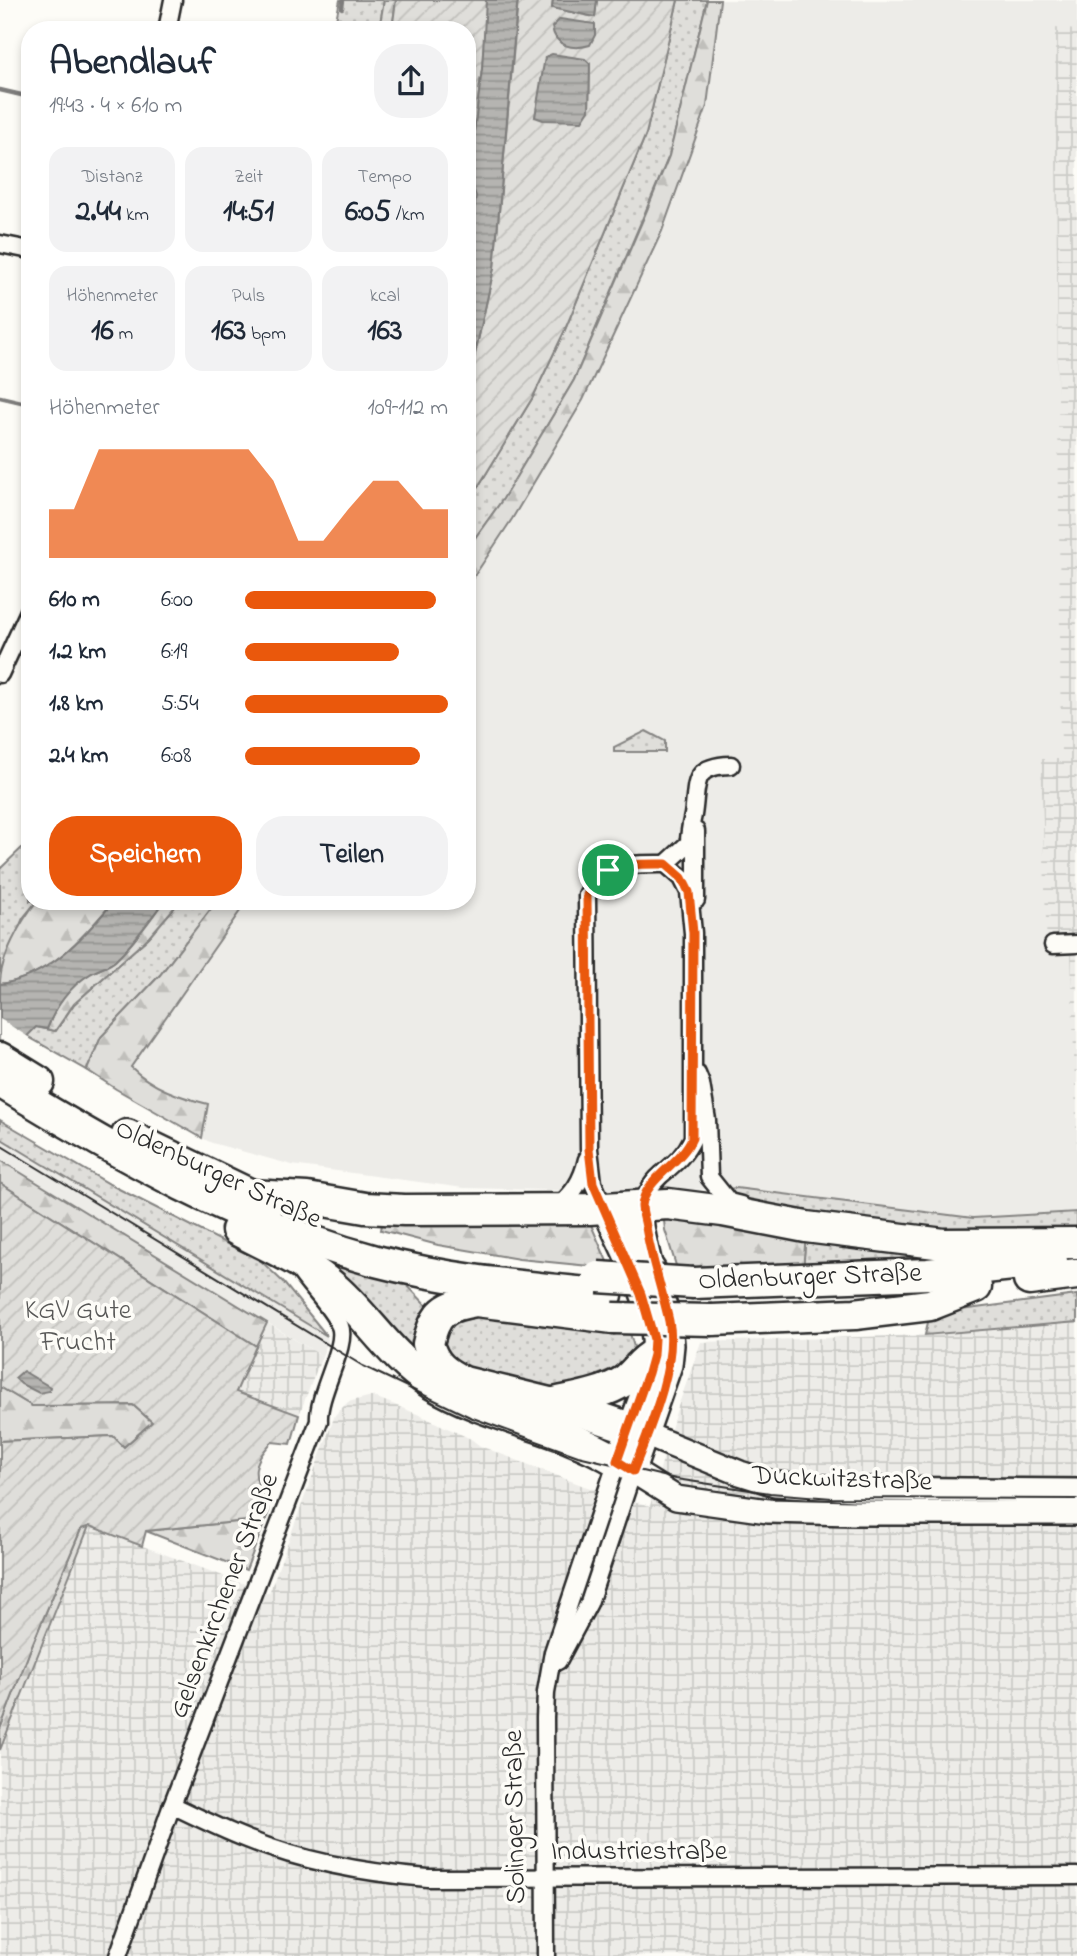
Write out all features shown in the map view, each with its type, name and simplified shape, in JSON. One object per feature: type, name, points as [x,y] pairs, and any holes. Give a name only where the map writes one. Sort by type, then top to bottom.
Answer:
[{"type":"highway","name":"Oldenburger Straße","points":[[5,1059],[117,1129],[249,1195],[343,1231],[606,1297]]},
{"type":"highway","name":"Oldenburger Straße","points":[[5,1059],[75,1128],[229,1209],[330,1247],[376,1261],[472,1280],[606,1297],[702,1301],[1077,1257]]},
{"type":"highway","points":[[155,1172],[186,1204],[298,1261],[335,1287],[387,1347],[428,1381],[507,1418],[592,1446],[625,1466]]},
{"type":"highway","points":[[249,1195],[307,1198],[365,1208],[404,1210],[668,1205],[723,1211],[806,1227],[944,1244],[1077,1243]]},
{"type":"highway","points":[[638,1432],[553,1404],[464,1381],[449,1374],[438,1366],[428,1344],[431,1330],[438,1318],[453,1305],[476,1301],[606,1297],[702,1301],[855,1314],[930,1305],[976,1287],[1077,1274]]},
{"type":"highway","points":[[553,1404],[621,1383],[635,1372],[644,1359],[653,1355]]},
{"type":"main road","points":[[622,1207],[638,1247],[654,1270],[670,1323],[672,1345],[670,1365],[638,1432]]},
{"type":"main road","points":[[622,1207],[654,1339],[638,1432]]},
{"type":"main road","name":"Solinger Straße","points":[[625,1466],[638,1432]]},
{"type":"main road","name":"Duckwitzstraße","points":[[638,1432],[740,1473],[787,1485],[1077,1491]]},
{"type":"main road","name":"Duckwitzstraße","points":[[625,1466],[676,1498],[768,1511],[1077,1513]]},
{"type":"street","points":[[169,21],[173,0]]},
{"type":"street","points":[[0,244],[21,248]]},
{"type":"street","points":[[0,674],[21,628]]},
{"type":"street","points":[[666,864],[682,878],[689,892],[693,933],[692,1138],[687,1150],[676,1163],[652,1182],[646,1193],[622,1207],[593,1183],[589,1149],[587,895],[594,883],[608,870],[623,866],[666,864],[689,843],[696,781],[705,771],[716,766],[731,765]]},
{"type":"street","points":[[693,815],[696,827],[696,915],[693,933]]},
{"type":"street","points":[[1053,945],[1077,944]]},
{"type":"street","points":[[694,1068],[701,1084],[707,1120],[709,1177],[729,1202],[785,1214],[806,1227]]},
{"type":"street","points":[[554,1209],[577,1188],[583,1176],[589,1149]]},
{"type":"street","name":"Gelsenkirchener Straße","points":[[118,1956],[172,1805],[319,1421],[318,1408],[342,1334],[329,1309],[299,1271],[298,1261]]},
{"type":"street","name":"Solinger Straße","points":[[546,1956],[544,1718],[553,1652],[562,1622],[625,1466]]},
{"type":"street","name":"Industriestraße","points":[[172,1805],[248,1840],[332,1865],[389,1875],[428,1878],[1077,1876]]},
{"type":"shaded area","points":[[486,0],[518,0],[494,268],[476,349],[476,116]]},
{"type":"shaded area","points":[[553,0],[597,0],[595,17],[552,8]]},
{"type":"shaded area","points":[[720,0],[1077,0],[1077,1212],[973,1218],[736,1188],[627,1192],[464,1188],[292,1165],[202,1138],[208,1104],[183,1097],[146,1081],[131,1067],[241,910],[476,910],[476,573],[583,400],[662,231],[707,106]]},
{"type":"shaded area","points":[[560,19],[595,24],[595,35],[590,45],[571,47],[561,43],[552,27]]},
{"type":"shaded area","points":[[1055,28],[1077,30],[1077,1155],[1071,954],[1047,953],[1041,759],[1061,759]]},
{"type":"shaded area","points":[[552,54],[585,59],[590,64],[589,110],[582,121],[543,120],[535,117],[545,57]]},
{"type":"shaded area","points":[[106,910],[157,910],[115,961],[90,974],[70,991],[54,1013],[47,1029],[36,1027],[0,1064],[0,984],[34,974],[49,965]]},
{"type":"shaded area","points":[[0,1138],[327,1336],[328,1341],[322,1356],[0,1160]]},
{"type":"shaded area","points":[[1077,1322],[1077,1956],[0,1956],[0,1750],[89,1526],[269,1593],[335,1415],[348,1402],[372,1396],[471,1439],[480,1446],[584,1486],[650,1506],[675,1415],[701,1342],[925,1335]]},
{"type":"shaded area","points":[[267,1323],[322,1356],[299,1415],[236,1392]]},
{"type":"shaded area","points":[[23,1371],[50,1387],[49,1391],[39,1393],[21,1384],[15,1378]]},
{"type":"green space","points":[[340,0],[384,0],[380,21],[336,21]]},
{"type":"green space","points":[[384,0],[396,0],[393,21],[380,21]]},
{"type":"green space","points":[[396,0],[487,0],[476,116],[476,21],[393,21]]},
{"type":"green space","points":[[518,0],[553,0],[552,8],[595,17],[597,0],[678,0],[646,134],[564,332],[533,397],[476,490],[476,349],[494,268]],"holes":[[[590,64],[589,110],[535,117],[540,91]]]},
{"type":"green space","points":[[678,0],[707,0],[669,156],[574,380],[503,499],[476,536],[476,490],[533,397],[564,332],[646,134]]},
{"type":"green space","points":[[707,0],[720,0],[707,106],[662,231],[583,400],[476,573],[476,536],[503,499],[574,380],[669,156]]},
{"type":"green space","points":[[646,731],[665,741],[665,752],[614,752],[614,747]]},
{"type":"green space","points":[[21,849],[21,910],[30,910],[23,918],[0,973],[0,869]]},
{"type":"green space","points":[[30,910],[106,910],[77,942],[49,965],[34,974],[0,984],[12,940]]},
{"type":"green space","points":[[157,910],[172,910],[149,937],[74,1004],[55,1031],[47,1029],[54,1013],[70,991],[90,974],[115,961]]},
{"type":"green space","points":[[172,910],[210,910],[160,975],[101,1037],[87,1070],[27,1036],[36,1027],[56,1031],[74,1004],[149,937]]},
{"type":"green space","points":[[210,910],[241,910],[131,1067],[148,1081],[167,1091],[208,1104],[202,1138],[87,1070],[101,1037],[160,975]]},
{"type":"green space","points":[[0,1120],[113,1186],[261,1261],[283,1282],[327,1336],[0,1138]]},
{"type":"green space","points":[[0,1160],[267,1323],[256,1346],[0,1183]]},
{"type":"green space","name":"KGV Gute Frucht","points":[[0,1183],[256,1346],[236,1392],[299,1415],[291,1444],[272,1442],[258,1460],[256,1475],[269,1511],[266,1519],[146,1531],[142,1546],[90,1526],[81,1529],[0,1729],[0,1441],[113,1436],[124,1447],[152,1422],[133,1405],[32,1406],[0,1387]]},
{"type":"green space","points":[[728,1189],[973,1218],[1077,1212],[1077,1231],[973,1234],[759,1205],[742,1200]]},
{"type":"green space","points":[[663,1211],[806,1234],[803,1269],[678,1272],[665,1230]]},
{"type":"green space","points":[[588,1218],[610,1268],[519,1259],[438,1245],[381,1230],[383,1219]]},
{"type":"green space","points":[[806,1234],[957,1260],[803,1269]]},
{"type":"green space","points":[[307,1249],[401,1279],[431,1310],[445,1383]]},
{"type":"green space","points":[[1077,1295],[1077,1322],[925,1335],[930,1314]]},
{"type":"green space","points":[[462,1313],[629,1330],[634,1347],[619,1366],[597,1375],[594,1381],[559,1393],[460,1367],[446,1350],[444,1340],[445,1330]]},
{"type":"green space","points":[[0,1387],[32,1406],[133,1405],[152,1422],[124,1447],[112,1436],[0,1441]]},
{"type":"green space","points":[[266,1519],[246,1570],[146,1531]]},
{"type":"green space","points":[[89,1526],[0,1750],[0,1729],[32,1645],[81,1529]]},
{"type":"pier","points":[[0,1019],[30,1038],[0,1067]]},
{"type":"waterway","points":[[342,8],[343,0]]},
{"type":"waterway","points":[[0,90],[21,95]]},
{"type":"waterway","points":[[0,397],[21,402]]},
{"type":"tram line","points":[[0,1145],[363,1366],[470,1417],[578,1456],[676,1479],[770,1493],[832,1498],[1077,1499]]},
{"type":"route","points":[[666,864],[682,878],[689,892],[693,933],[692,1138],[687,1150],[676,1163],[652,1182],[642,1206],[654,1270],[670,1323],[670,1365],[633,1471],[617,1461],[648,1373],[654,1339],[641,1294],[593,1183],[589,1149],[587,895],[594,883],[608,870],[623,866],[666,864]]}]
